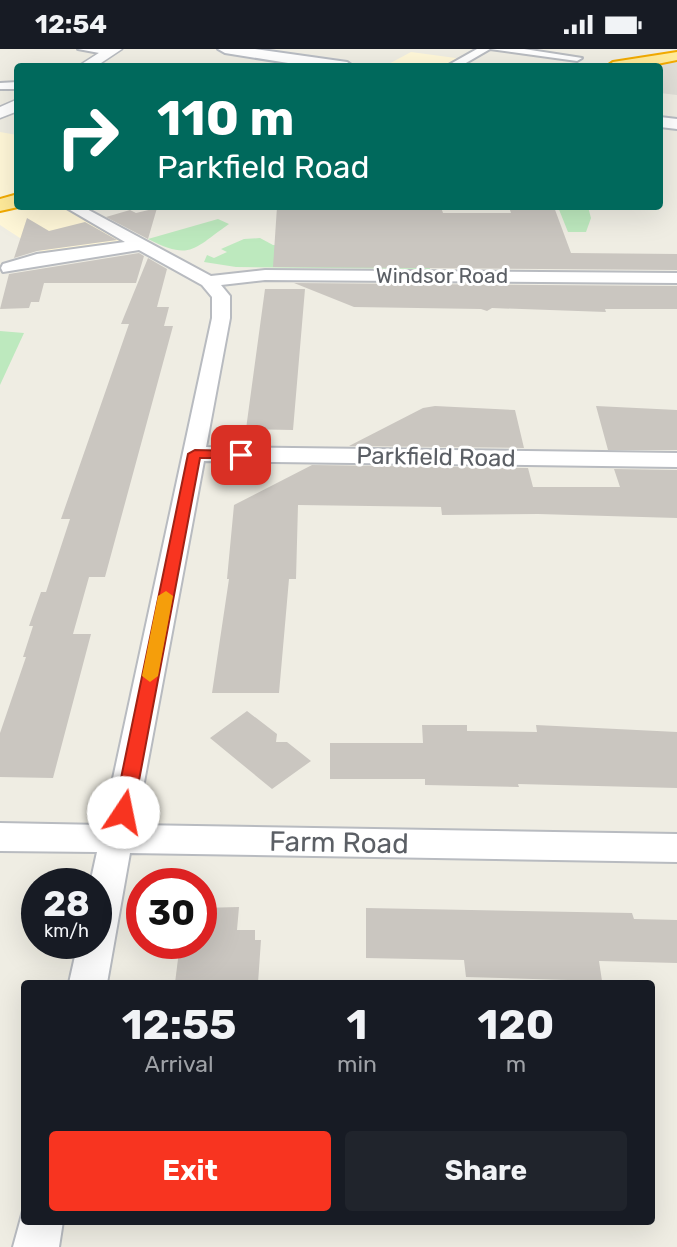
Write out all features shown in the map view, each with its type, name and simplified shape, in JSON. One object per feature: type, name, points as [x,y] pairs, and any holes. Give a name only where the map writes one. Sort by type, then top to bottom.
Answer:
[{"type":"highway","points":[[636,63],[677,56]]},
{"type":"main road","points":[[225,49],[320,63]]},
{"type":"street","points":[[458,63],[485,49]]},
{"type":"street","points":[[495,49],[577,58]]},
{"type":"street","points":[[83,50],[112,51]]},
{"type":"street","points":[[91,63],[112,51]]},
{"type":"street","points":[[78,210],[208,281],[221,296],[222,318],[112,868]]},
{"type":"street","points":[[3,270],[37,258],[138,245]]},
{"type":"street","name":"Windsor Road","points":[[208,281],[265,275],[677,278]]},
{"type":"street","name":"Parkfield Road","points":[[195,454],[677,460]]},
{"type":"street","name":"Farm Road","points":[[0,837],[677,848]]},
{"type":"street","points":[[89,980],[93,959]]},
{"type":"street","points":[[36,1247],[40,1225]]},
{"type":"shaded area","points":[[411,52],[463,59],[457,63],[390,63]]},
{"type":"shaded area","points":[[677,58],[677,95],[663,93],[663,63],[649,63]]},
{"type":"shaded area","points":[[0,132],[14,134],[14,210],[78,210],[138,245],[49,257],[0,225]]},
{"type":"green space","points":[[559,210],[589,210],[591,218],[586,232],[568,232]]},
{"type":"green space","points":[[218,219],[229,224],[191,249],[174,249],[148,239]]},
{"type":"green space","points":[[260,238],[273,245],[428,250],[430,269],[236,267],[204,262],[207,255],[214,258],[227,252],[221,249],[244,239]]},
{"type":"green space","points":[[0,331],[24,333],[0,385]]},
{"type":"building","points":[[130,210],[136,213],[156,210],[148,239],[106,217]]},
{"type":"building","points":[[277,210],[442,210],[443,213],[511,213],[510,210],[555,210],[571,253],[677,254],[677,270],[273,267]]},
{"type":"building","points":[[27,218],[49,231],[85,222],[117,240],[37,251],[14,258]]},
{"type":"building","points":[[139,253],[144,256],[136,283],[44,283],[39,302],[31,302],[29,308],[0,309],[9,274]]},
{"type":"building","points":[[148,258],[167,269],[157,307],[169,307],[164,326],[173,326],[105,577],[89,577],[73,634],[91,634],[53,778],[0,777],[0,733],[26,657],[23,657],[33,626],[29,626],[41,592],[46,592],[70,519],[61,519],[129,324],[121,324]]},
{"type":"building","points":[[294,283],[677,286],[677,309],[605,309],[606,312],[354,307]]},
{"type":"building","points":[[265,289],[305,289],[293,430],[246,429]]},
{"type":"building","points":[[435,406],[515,410],[524,448],[349,446],[423,408]]},
{"type":"building","points":[[596,406],[677,410],[677,450],[608,450]]},
{"type":"building","points":[[312,465],[528,468],[533,487],[620,487],[614,469],[677,470],[677,518],[538,514],[442,515],[441,507],[298,505],[296,579],[289,579],[279,693],[212,693],[229,579],[234,505]]},
{"type":"building","points":[[247,711],[277,734],[276,742],[287,742],[311,761],[272,789],[210,738]]},
{"type":"building","points":[[422,725],[467,725],[467,731],[537,732],[536,725],[677,732],[677,788],[518,784],[519,787],[425,785],[425,779],[330,779],[330,743],[423,743]]},
{"type":"building","points":[[239,907],[237,930],[255,930],[255,940],[261,940],[258,980],[175,980],[178,959],[217,959],[217,908]]},
{"type":"building","points":[[366,908],[632,913],[634,919],[677,920],[677,963],[599,961],[602,980],[466,977],[464,960],[366,958]]},
{"type":"slow traffic","points":[[150,676],[166,596]]},
{"type":"route","points":[[123,812],[195,454],[241,455]]}]
